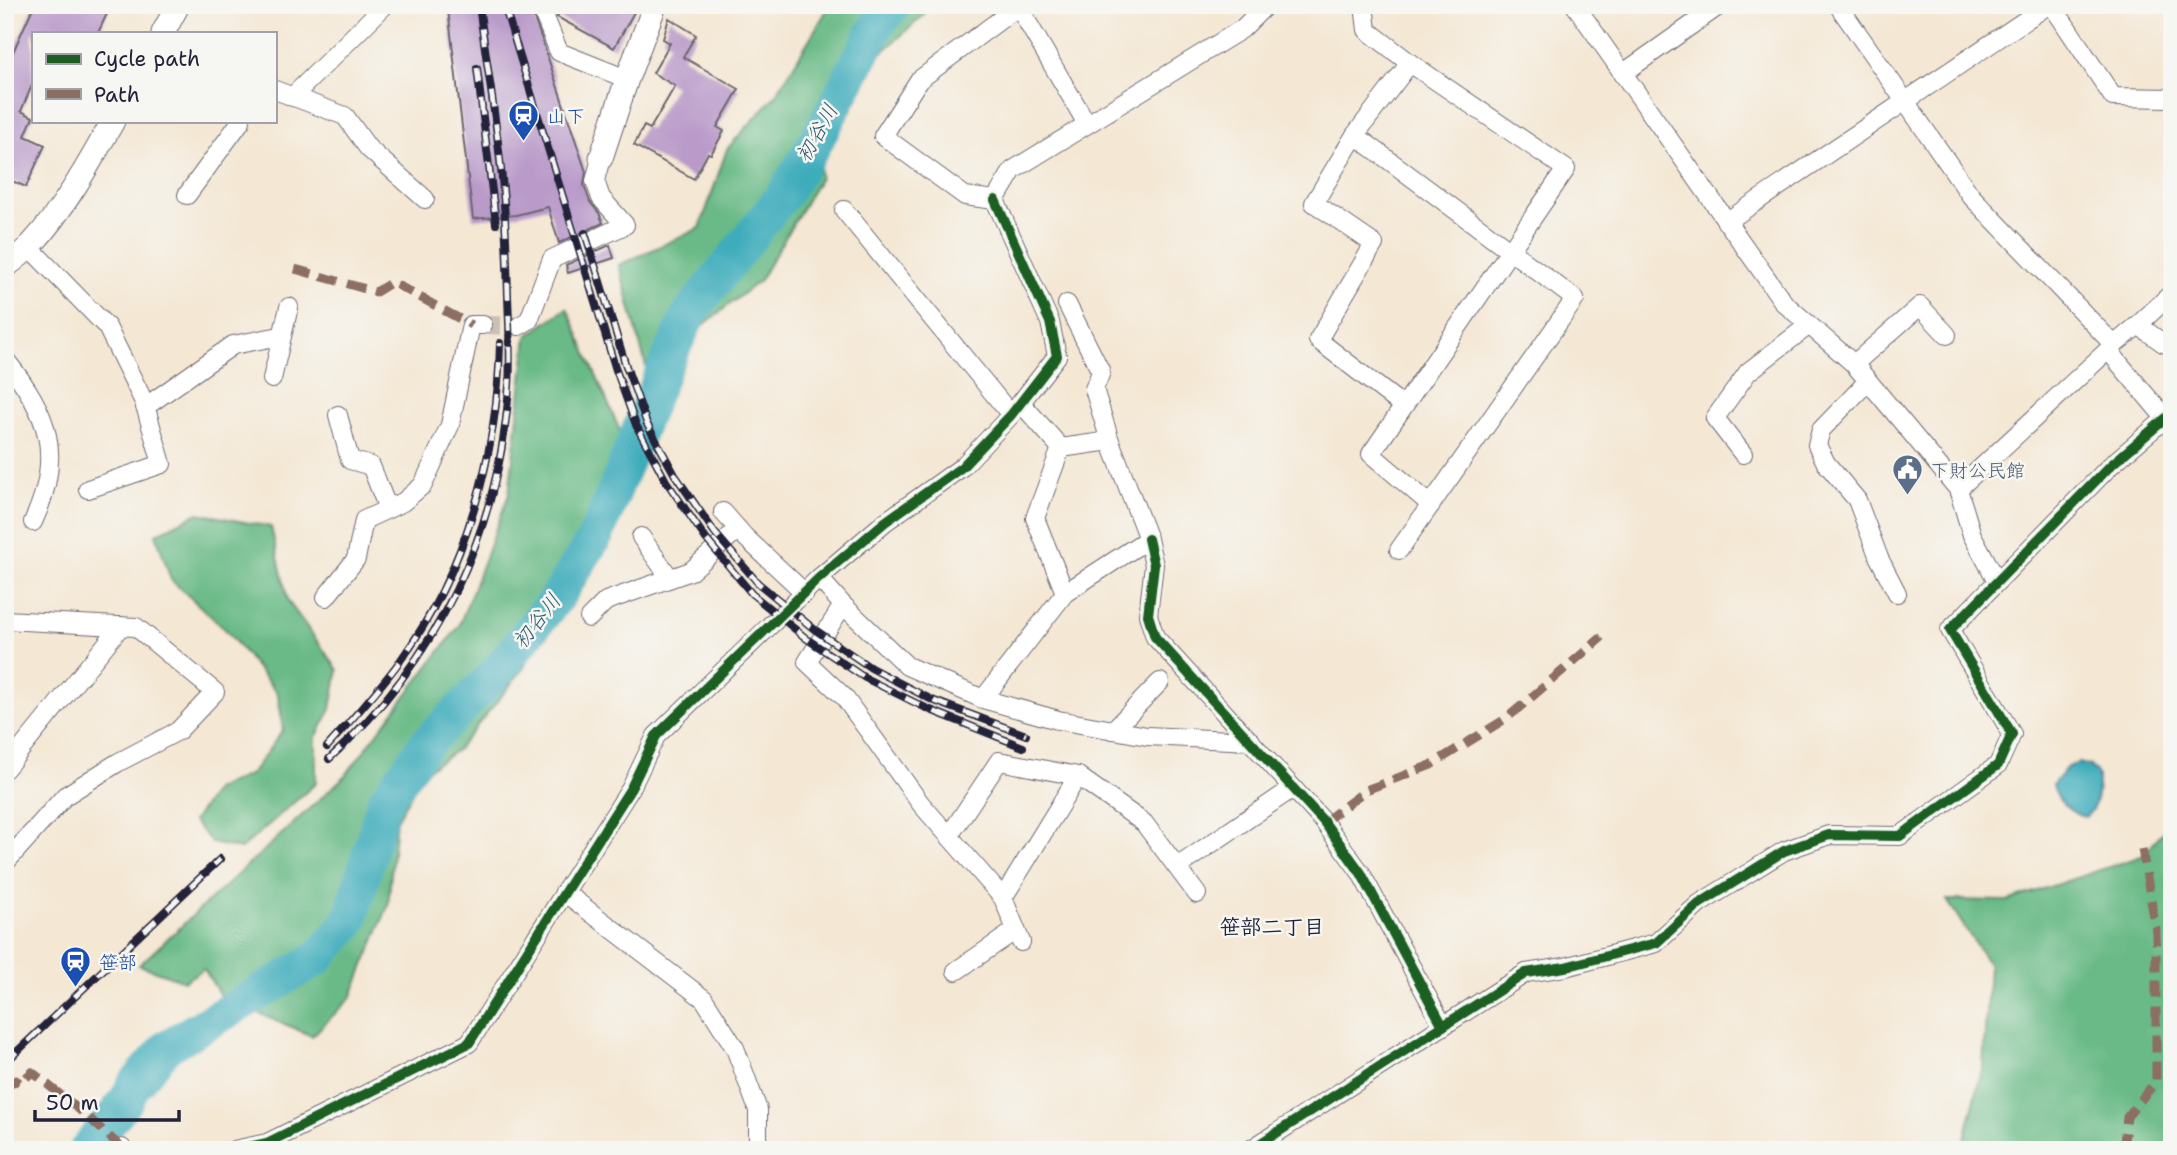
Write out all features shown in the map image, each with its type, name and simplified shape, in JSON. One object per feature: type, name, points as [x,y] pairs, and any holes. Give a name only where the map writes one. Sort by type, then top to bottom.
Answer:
[{"type":"street","points":[[292,97],[385,5]]},
{"type":"street","points":[[540,5],[559,52],[627,79]]},
{"type":"street","points":[[519,326],[529,320],[552,259],[625,225],[601,198],[596,180],[627,79],[655,5]]},
{"type":"street","points":[[995,200],[1013,170],[1242,29],[1266,5]]},
{"type":"street","points":[[1364,5],[1367,30],[1410,63],[1566,169],[1371,454],[1430,505]]},
{"type":"street","points":[[1575,5],[1784,303],[1854,364],[1958,489],[1972,536],[1997,581]]},
{"type":"street","points":[[1622,74],[1720,5]]},
{"type":"street","points":[[1250,1150],[1526,973],[1565,967],[1656,943],[1699,904],[1784,850],[1829,835],[1900,836],[1998,765],[2012,734],[1950,630],[2110,465],[2169,415],[1971,196],[1838,5]]},
{"type":"street","points":[[1726,222],[2050,5],[2113,97],[2172,98]]},
{"type":"street","points":[[995,200],[965,196],[883,136],[919,80],[1019,6],[1087,124]]},
{"type":"street","points":[[1404,406],[1318,340],[1374,244],[1314,203],[1355,135],[1410,63]]},
{"type":"street","points":[[276,90],[345,116],[368,148],[425,199]]},
{"type":"street","points":[[5,267],[29,247],[83,174],[112,122]]},
{"type":"street","points":[[187,195],[240,122]]},
{"type":"street","points":[[1355,135],[1574,299],[1399,550]]},
{"type":"street","points":[[234,1150],[267,1143],[469,1043],[631,788],[656,736],[819,578],[885,522],[962,467],[1016,409],[1057,356],[1050,322],[995,200]]},
{"type":"street","points":[[844,210],[1016,409],[1061,448],[1111,441]]},
{"type":"street","points":[[29,247],[107,327],[145,407],[162,464],[88,489]]},
{"type":"street","points":[[1958,489],[2172,293]]},
{"type":"street","points":[[1067,304],[1101,372],[1094,388],[1148,539],[1154,565],[1148,615],[1155,637],[1324,822],[1361,873],[1443,1026]]},
{"type":"street","points":[[1854,364],[1920,306],[1947,335]]},
{"type":"street","points":[[272,379],[289,307]]},
{"type":"street","points":[[326,597],[356,558],[364,520],[403,502],[424,485],[450,425],[471,325],[483,325]]},
{"type":"street","points":[[1743,454],[1715,418],[1748,372],[1810,325]]},
{"type":"street","points":[[2138,326],[2172,346]]},
{"type":"street","points":[[145,407],[233,345],[281,336]]},
{"type":"street","points":[[5,359],[27,387],[42,416],[51,458],[42,502],[33,522]]},
{"type":"street","points":[[1868,381],[1821,430],[1817,445],[1826,463],[1857,500],[1879,558],[1897,593]]},
{"type":"street","points":[[338,415],[350,460],[371,467],[388,509]]},
{"type":"street","points":[[1061,448],[1035,518],[1065,593]]},
{"type":"street","points":[[723,512],[738,530],[804,593]]},
{"type":"street","points":[[589,618],[606,601],[691,571],[738,530]]},
{"type":"street","points":[[641,537],[670,578]]},
{"type":"street","points":[[983,699],[1065,593],[1148,539]]},
{"type":"street","points":[[819,578],[843,605],[907,666],[983,699],[1058,720],[1147,736],[1251,741]]},
{"type":"street","points":[[843,605],[807,662],[844,697],[922,804],[1003,898],[1018,936],[956,971]]},
{"type":"street","points":[[5,620],[136,626],[215,692],[178,731],[117,763],[65,796],[5,863]]},
{"type":"street","points":[[5,769],[121,626]]},
{"type":"street","points":[[1113,730],[1160,682]]},
{"type":"street","points":[[949,836],[999,761],[1078,776],[1144,823],[1198,894]]},
{"type":"street","points":[[1003,898],[1078,776]]},
{"type":"street","points":[[1177,867],[1293,788]]},
{"type":"street","points":[[564,892],[704,999],[735,1048],[758,1110],[758,1150]]},
{"type":"green space","points":[[830,5],[925,5],[924,15],[818,110],[820,178],[760,280],[647,370],[619,265],[700,228],[727,149],[776,95]]},
{"type":"green space","points":[[567,308],[623,438],[577,538],[524,668],[458,749],[423,773],[396,820],[388,906],[351,998],[312,1036],[221,997],[204,969],[184,981],[139,965],[345,776],[459,626],[509,494],[527,336]]},
{"type":"green space","points":[[198,513],[271,527],[288,601],[338,670],[331,709],[316,737],[316,783],[241,849],[212,843],[193,821],[216,789],[251,774],[283,730],[278,694],[226,630],[171,580],[156,534]]},
{"type":"green space","points":[[2172,821],[2172,1150],[1962,1150],[1983,1066],[1989,965],[1947,900],[2007,901],[2142,856]]},
{"type":"water","points":[[2079,763],[2090,766],[2098,775],[2095,804],[2085,817],[2064,805],[2053,784],[2067,767]]},
{"type":"building","points":[[34,5],[111,5],[98,32],[32,32],[32,85],[21,111],[32,116],[25,136],[45,145],[26,187],[5,178],[5,70]]},
{"type":"building","points":[[475,5],[529,5],[586,172],[584,185],[590,202],[603,223],[559,243],[548,207],[516,215],[473,219],[448,9]]},
{"type":"building","points":[[563,5],[638,5],[614,48],[557,17]]},
{"type":"building","points":[[669,18],[696,35],[683,57],[739,89],[717,127],[724,131],[694,179],[634,145],[644,126],[650,129],[675,86],[653,73],[670,43],[663,39]]},
{"type":"building","points":[[610,245],[614,258],[568,273],[566,265]]},
{"type":"waterway","name":"初谷川","points":[[86,1150],[125,1102],[134,1085],[168,1046],[317,959],[350,921],[384,802],[426,744],[496,673],[558,596],[597,534],[664,368],[690,313],[784,194],[814,145],[878,24],[893,5]]},
{"type":"tunnel","points":[[483,325],[519,326]]},
{"type":"railway","points":[[329,759],[367,721],[401,680],[431,636],[456,590],[476,542],[492,492],[503,440],[510,363],[506,229],[498,144],[479,5]]},
{"type":"railway","points":[[504,5],[616,370],[636,425],[666,481],[706,539],[752,594],[807,639],[865,678],[928,709],[1023,747]]},
{"type":"railway","points":[[477,68],[496,224]]},
{"type":"railway","points":[[585,233],[647,424],[675,475],[715,533],[758,583],[814,629],[871,668],[932,700],[1026,735]]},
{"type":"railway","points":[[327,747],[400,661],[423,626],[460,550],[485,468],[498,385],[500,343]]},
{"type":"railway","points":[[5,1063],[220,859]]},
{"type":"marked path","points":[[295,269],[376,292],[392,282],[471,325]]},
{"type":"marked path","points":[[1324,822],[1366,790],[1431,765],[1507,718],[1602,637]]},
{"type":"marked path","points":[[2123,1150],[2127,1117],[2156,1081],[2156,929],[2142,849]]},
{"type":"marked path","points":[[5,1088],[16,1080],[20,1083],[32,1072],[122,1148]]},
{"type":"cycle path","points":[[234,1150],[267,1143],[469,1043],[631,788],[656,736],[819,578],[885,522],[962,467],[1011,415],[1057,356],[1050,322],[995,200]]},
{"type":"cycle path","points":[[1443,1026],[1526,973],[1565,967],[1656,943],[1699,904],[1784,851],[1829,835],[1900,836],[1998,765],[2012,734],[1950,630],[2111,465],[2172,413]]},
{"type":"cycle path","points":[[1148,539],[1154,565],[1148,615],[1155,637],[1324,822],[1361,873],[1443,1026],[1250,1150]]},
{"type":"place","name":"山下","points":[[524,143]]},
{"type":"place","name":"下財公民館","points":[[1907,497]]},
{"type":"place","name":"笹部","points":[[76,989]]},
{"type":"district","name":"笹部二丁目","points":[[1272,927]]}]
